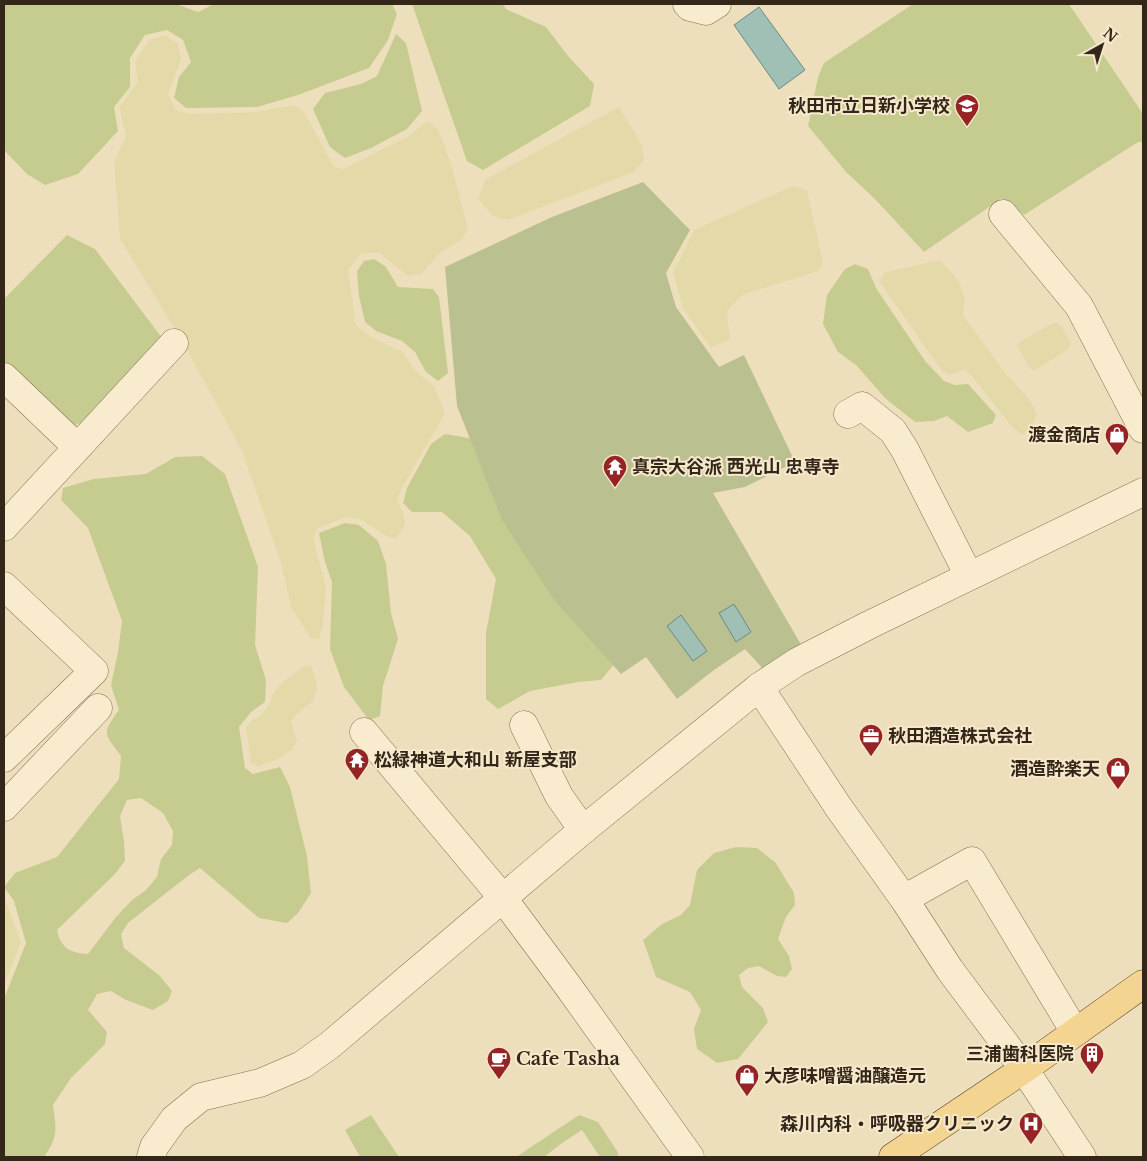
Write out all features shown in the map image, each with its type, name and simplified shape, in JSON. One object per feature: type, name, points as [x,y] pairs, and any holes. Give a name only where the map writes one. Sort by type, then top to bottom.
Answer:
[{"type":"main road","points":[[893,1157],[1024,1069],[1143,984]]},
{"type":"street","points":[[687,4],[690,7],[706,12],[717,4]]},
{"type":"street","points":[[1003,214],[1079,306],[1143,429]]},
{"type":"street","points":[[4,527],[174,343]]},
{"type":"street","points":[[4,377],[78,447]]},
{"type":"street","points":[[848,414],[862,406],[893,431],[905,450],[969,576]]},
{"type":"street","points":[[151,1157],[154,1147],[174,1119],[201,1098],[260,1083],[302,1065],[330,1045],[502,897],[759,687],[797,662],[1143,492]]},
{"type":"street","points":[[4,586],[94,671],[4,758]]},
{"type":"street","points":[[759,687],[839,808],[904,899],[950,970],[1024,1069],[1082,1157]]},
{"type":"street","points":[[6,800],[98,708]]},
{"type":"street","points":[[524,725],[559,796],[583,830]]},
{"type":"street","points":[[364,732],[502,897],[690,1157]]},
{"type":"street","points":[[904,899],[972,861],[1075,1032]]},
{"type":"shaded area","points":[[165,35],[178,44],[181,60],[168,94],[176,110],[189,114],[254,112],[295,105],[304,112],[334,167],[343,169],[407,137],[428,121],[438,129],[451,164],[468,229],[461,240],[440,253],[421,274],[408,276],[379,253],[362,253],[348,270],[356,325],[372,338],[403,352],[415,371],[434,386],[445,414],[403,486],[397,500],[403,512],[405,525],[396,539],[386,536],[362,520],[345,517],[317,529],[313,538],[326,587],[323,624],[319,639],[311,639],[291,607],[281,563],[242,451],[181,339],[120,239],[114,162],[126,136],[119,107],[138,82],[135,62],[149,40]]},
{"type":"shaded area","points":[[619,107],[642,145],[644,160],[634,172],[508,220],[493,216],[478,199],[486,179]]},
{"type":"shaded area","points":[[793,186],[807,190],[823,263],[818,271],[742,295],[727,311],[730,339],[711,348],[683,308],[673,273],[694,230]]},
{"type":"shaded area","points":[[940,260],[958,280],[965,299],[963,315],[1006,374],[1030,400],[1037,414],[1031,430],[1022,435],[1013,428],[971,375],[964,370],[950,375],[942,371],[879,281],[885,272]]},
{"type":"shaded area","points":[[1055,322],[1061,326],[1071,343],[1069,349],[1035,370],[1030,369],[1017,346],[1021,341]]},
{"type":"shaded area","points":[[305,665],[312,667],[317,687],[313,701],[291,721],[297,741],[293,749],[278,759],[258,767],[251,763],[246,727],[253,719],[259,717],[270,704],[272,695],[280,684]]},
{"type":"shaded area","points":[[4,897],[21,942],[4,985]]},
{"type":"green space","points":[[4,4],[176,4],[198,12],[214,4],[392,4],[397,14],[388,40],[369,68],[298,95],[257,107],[186,108],[174,98],[179,77],[191,62],[183,40],[167,30],[145,35],[130,58],[130,87],[114,107],[118,131],[78,174],[45,185],[27,174],[4,150]]},
{"type":"green space","points":[[412,4],[503,4],[506,9],[546,27],[568,56],[594,84],[590,106],[483,170],[467,161]]},
{"type":"green space","name":"秋田市立日新小学校","points":[[913,4],[1069,4],[1143,114],[1143,142],[1138,142],[1024,215],[1002,198],[924,252],[874,198],[846,172],[808,126],[818,77],[824,63]]},
{"type":"green space","points":[[396,34],[406,43],[422,111],[407,129],[371,148],[345,158],[330,147],[313,109],[325,93],[361,84],[377,76]]},
{"type":"green space","points":[[643,182],[690,230],[666,273],[676,307],[719,367],[744,355],[795,462],[745,487],[713,493],[803,648],[764,670],[745,649],[677,699],[646,657],[621,674],[554,600],[502,520],[457,406],[445,267],[552,217]]},
{"type":"green space","points":[[67,235],[95,249],[165,342],[90,420],[69,427],[4,367],[4,299]]},
{"type":"green space","points":[[374,259],[386,267],[398,287],[433,289],[439,297],[448,373],[438,381],[426,372],[415,352],[402,341],[376,331],[365,322],[359,296],[357,271],[364,261]]},
{"type":"green space","points":[[855,264],[868,269],[876,288],[925,361],[944,381],[955,385],[968,384],[996,415],[993,423],[968,432],[947,416],[934,421],[915,422],[885,398],[857,366],[838,352],[823,324],[827,295],[845,269]]},
{"type":"green space","points":[[445,434],[498,443],[638,635],[601,680],[578,682],[530,691],[498,709],[486,699],[486,633],[496,579],[470,536],[442,512],[412,512],[403,503],[407,488],[431,444]]},
{"type":"green space","points":[[202,456],[225,474],[258,567],[255,645],[266,680],[265,702],[251,712],[239,727],[245,768],[253,774],[280,767],[290,787],[307,856],[311,893],[298,913],[287,923],[259,918],[200,868],[128,923],[121,934],[124,948],[160,976],[172,991],[168,1001],[153,1010],[126,1000],[111,991],[97,994],[88,1010],[107,1032],[105,1044],[71,1078],[53,1105],[55,1132],[49,1150],[44,1157],[4,1157],[4,999],[26,943],[14,901],[4,887],[15,873],[57,857],[119,779],[121,756],[108,737],[107,729],[119,710],[111,685],[122,621],[88,528],[61,500],[63,488],[94,479],[146,474],[175,457]],"holes":[[[141,798],[163,813],[173,831],[172,845],[161,859],[157,877],[146,890],[132,900],[116,917],[88,954],[71,951],[61,941],[57,930],[115,874],[125,861],[120,816],[127,800]]]},
{"type":"green space","points":[[345,523],[359,525],[378,541],[386,564],[391,613],[398,639],[383,686],[380,716],[369,720],[344,687],[330,649],[332,582],[325,562],[319,533]]},
{"type":"green space","points":[[736,847],[757,848],[775,862],[794,893],[795,905],[786,917],[778,939],[789,956],[792,969],[786,977],[777,976],[759,966],[748,968],[739,975],[742,987],[763,1008],[768,1022],[738,1059],[717,1063],[697,1049],[694,1029],[701,1010],[690,992],[656,977],[643,940],[662,924],[681,915],[690,905],[697,870],[714,853]]},
{"type":"green space","points":[[371,1115],[399,1157],[360,1157],[345,1130]]},
{"type":"green space","points":[[579,1115],[598,1122],[619,1157],[600,1157],[582,1130],[544,1157],[516,1157]]},
{"type":"water","points":[[759,7],[805,70],[779,89],[734,25]]},
{"type":"water","points":[[734,604],[751,632],[736,642],[719,613]]},
{"type":"water","points":[[681,615],[707,651],[693,661],[667,626]]},
{"type":"place","name":"秋田市立日新小学校","points":[[967,127]]},
{"type":"place","name":"渡金商店","points":[[1117,456]]},
{"type":"place","name":"真宗大谷派 西光山 忠専寺","points":[[615,488]]},
{"type":"place","name":"秋田酒造株式会社","points":[[871,757]]},
{"type":"place","name":"松緑神道大和山 新屋支部","points":[[357,781]]},
{"type":"place","name":"酒造酔楽天","points":[[1118,790]]},
{"type":"place","name":"三浦歯科医院","points":[[1092,1075]]},
{"type":"place","name":"Cafe Tasha","points":[[499,1080]]},
{"type":"place","name":"大彦味噌醤油醸造元","points":[[747,1097]]},
{"type":"place","name":"森川内科・呼吸器クリニック","points":[[1031,1145]]}]
